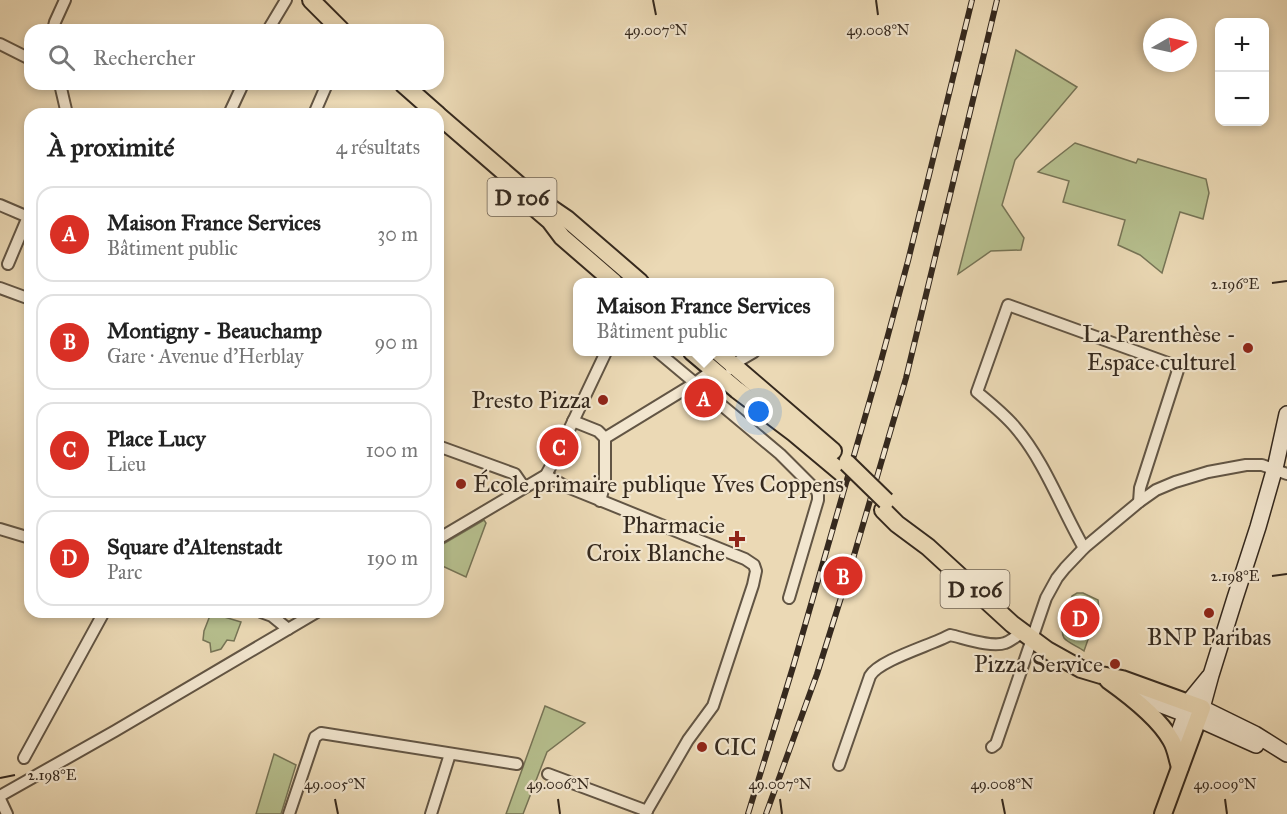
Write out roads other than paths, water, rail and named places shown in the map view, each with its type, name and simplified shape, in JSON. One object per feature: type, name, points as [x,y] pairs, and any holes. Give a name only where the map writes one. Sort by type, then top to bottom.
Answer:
[{"type":"main road","points":[[300,0],[324,24]]},
{"type":"main road","points":[[311,0],[335,24]]},
{"type":"main road","points":[[399,90],[419,108]]},
{"type":"main road","name":"D 106","points":[[410,90],[431,108]]},
{"type":"main road","name":"D 106","points":[[444,119],[526,191],[567,219],[635,278]]},
{"type":"main road","name":"D 106","points":[[444,130],[550,221],[562,237],[609,278]]},
{"type":"main road","name":"D 106","points":[[698,356],[718,374],[845,469]]},
{"type":"main road","name":"D 106","points":[[724,356],[884,505],[897,524],[928,547],[1027,636],[1081,669],[1122,679],[1194,711]]},
{"type":"main road","name":"D 106","points":[[1101,675],[1122,690]]},
{"type":"main road","points":[[1122,690],[1143,708],[1170,737],[1182,745]]},
{"type":"main road","points":[[1163,814],[1180,767],[1182,745],[1194,711]]},
{"type":"street","points":[[54,24],[65,0]]},
{"type":"street","points":[[272,24],[286,0]]},
{"type":"street","points":[[0,44],[24,56]]},
{"type":"street","points":[[61,90],[66,108]]},
{"type":"street","points":[[232,108],[240,90]]},
{"type":"street","points":[[317,108],[324,90]]},
{"type":"street","points":[[0,205],[24,213]]},
{"type":"street","points":[[8,264],[24,227]]},
{"type":"street","points":[[0,288],[24,297]]},
{"type":"street","points":[[1084,549],[1026,440],[998,409],[977,392],[1008,305],[1179,367],[1140,488],[1139,501]]},
{"type":"street","points":[[444,535],[546,475],[604,356]]},
{"type":"street","points":[[663,356],[780,454],[817,491],[818,500],[789,598]]},
{"type":"street","points":[[605,438],[695,383],[718,374],[747,356]]},
{"type":"street","points":[[1194,711],[1194,695],[1211,675],[1258,527],[1281,472],[1287,414]]},
{"type":"street","points":[[573,421],[598,431],[605,438],[605,483],[600,501]]},
{"type":"street","points":[[444,448],[515,474],[524,487]]},
{"type":"street","points":[[992,747],[996,744],[1027,636],[1065,567],[1139,501],[1156,490],[1208,472],[1246,465],[1262,465],[1281,472]]},
{"type":"street","points":[[546,475],[600,501],[746,559],[754,565],[755,576],[713,705],[688,740],[646,812],[548,774]]},
{"type":"street","points":[[0,529],[24,536]]},
{"type":"street","points":[[24,758],[101,618]]},
{"type":"street","points":[[274,618],[288,629]]},
{"type":"street","points":[[7,814],[0,798],[306,618]]},
{"type":"street","points":[[839,765],[873,671],[950,635],[999,644],[1027,636]]},
{"type":"street","name":"D 106","points":[[1122,690],[1194,711],[1255,734],[1287,754]]},
{"type":"street","name":"D 106","points":[[1194,711],[1218,729],[1287,759]]},
{"type":"street","points":[[1182,745],[1218,729]]},
{"type":"street","points":[[289,814],[315,737],[321,733],[517,764]]},
{"type":"street","points":[[431,814],[450,754]]},
{"type":"street","points":[[617,814],[621,802]]},
{"type":"railway","points":[[748,814],[878,372],[908,261],[972,0]]},
{"type":"railway","points":[[766,814],[817,674],[906,378],[997,0]]},
{"type":"place","name":"La Parenthèse - Espace culturel","points":[[1248,348]]},
{"type":"place","name":"Maison France Services","points":[[704,398]]},
{"type":"place","name":"Presto Pizza","points":[[603,400]]},
{"type":"place","name":"Place Lucy","points":[[559,447]]},
{"type":"place","name":"École primaire publique Yves Coppens","points":[[461,484]]},
{"type":"place","name":"Pharmacie Croix Blanche","points":[[737,539]]},
{"type":"place","name":"Montigny - Beauchamp","points":[[843,576]]},
{"type":"place","name":"BNP Paribas","points":[[1209,613]]},
{"type":"place","name":"Square d'Altenstadt","points":[[1080,618]]},
{"type":"place","name":"Pizza Service","points":[[1115,664]]},
{"type":"place","name":"CIC","points":[[702,747]]}]
